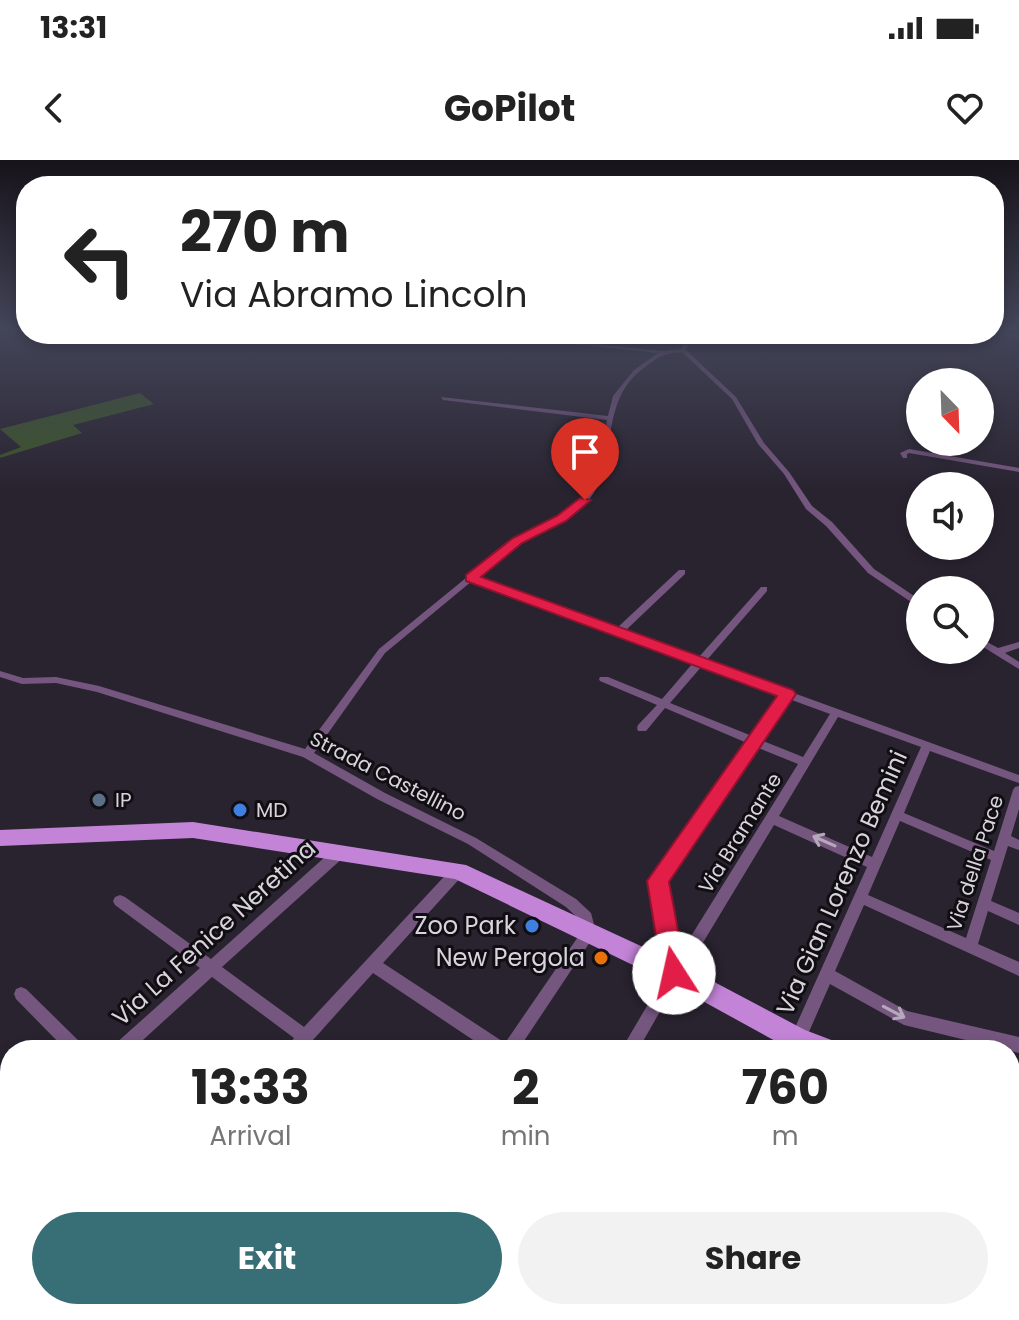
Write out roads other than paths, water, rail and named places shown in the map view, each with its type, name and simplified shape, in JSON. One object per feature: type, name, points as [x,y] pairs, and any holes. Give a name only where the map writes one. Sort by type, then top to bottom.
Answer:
[{"type":"main road","points":[[0,838],[193,830],[458,871],[675,974],[790,1040]]},
{"type":"street","points":[[307,754],[382,651],[518,540],[572,511],[593,491],[615,397],[627,382]]},
{"type":"street","points":[[717,382],[734,398],[761,444],[787,473],[809,507],[829,524],[871,571],[906,595]]},
{"type":"street","points":[[443,398],[609,418]]},
{"type":"street","points":[[905,457],[903,453],[909,451],[1019,470]]},
{"type":"street","points":[[619,632],[682,572]]},
{"type":"street","points":[[471,578],[1019,779]]},
{"type":"street","points":[[642,728],[764,589]]},
{"type":"street","points":[[997,652],[1019,645]]},
{"type":"street","points":[[994,650],[1019,666]]},
{"type":"street","name":"Strada Castellino","points":[[0,674],[22,681],[56,680],[99,689],[307,754],[381,796],[472,841],[571,903],[586,917],[589,932]]},
{"type":"street","points":[[604,679],[806,763]]},
{"type":"street","points":[[675,974],[658,881],[787,694]]},
{"type":"street","name":"Via Bramante","points":[[635,1040],[836,712]]},
{"type":"street","name":"Via Gian Lorenzo Bemini","points":[[802,1040],[826,974],[927,746]]},
{"type":"street","name":"Via della Pace","points":[[970,947],[1019,790]]},
{"type":"street","points":[[897,815],[998,858]]},
{"type":"street","points":[[773,819],[874,864]]},
{"type":"street","points":[[1004,839],[1019,845]]},
{"type":"street","name":"Via La Fenice Neretina","points":[[131,1040],[341,851]]},
{"type":"street","points":[[302,1040],[458,871]]},
{"type":"street","points":[[862,898],[1019,969]]},
{"type":"street","points":[[120,901],[305,1037]]},
{"type":"street","points":[[983,903],[1019,919]]},
{"type":"street","points":[[516,1040],[589,932]]},
{"type":"street","points":[[372,964],[487,1040]]},
{"type":"street","points":[[826,974],[904,1018],[998,1040]]},
{"type":"street","points":[[21,994],[67,1040]]},
{"type":"place","name":"IP","points":[[99,800]]},
{"type":"place","name":"MD","points":[[240,810]]},
{"type":"place","name":"Zoo Park","points":[[532,926]]},
{"type":"place","name":"New Pergola","points":[[601,958]]}]
